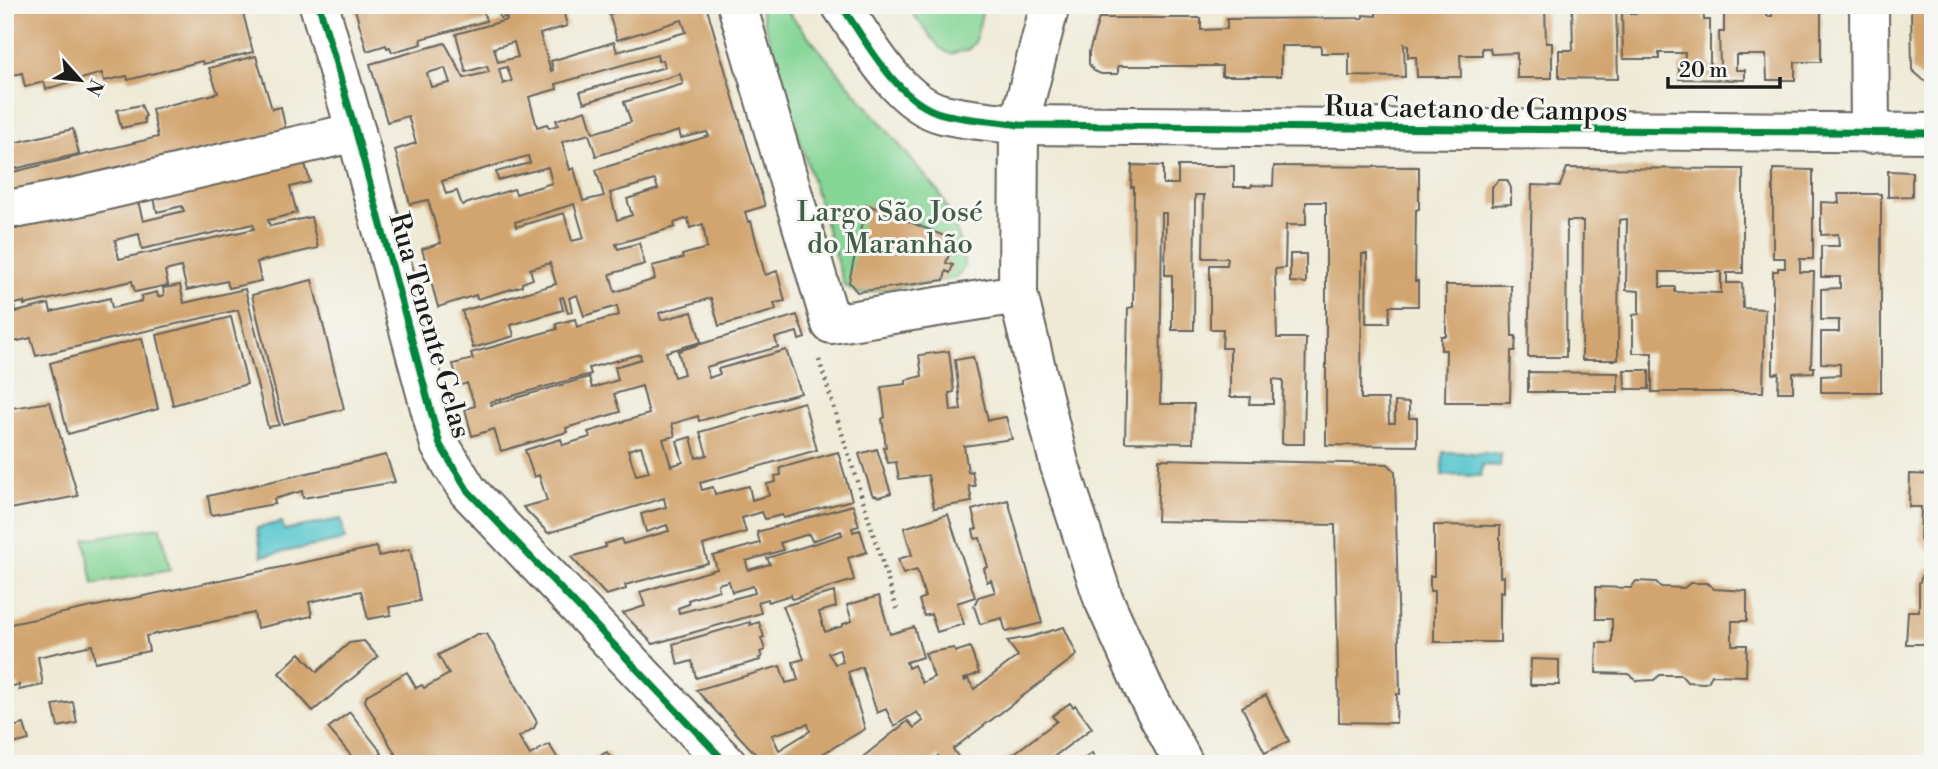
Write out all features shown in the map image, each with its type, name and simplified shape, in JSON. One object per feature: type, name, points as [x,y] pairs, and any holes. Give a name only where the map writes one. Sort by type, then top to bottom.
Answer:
[{"type":"street","name":"Rua Tenente Gelas","points":[[319,5],[440,445],[468,491],[727,764]]},
{"type":"street","points":[[737,5],[831,324],[1018,294]]},
{"type":"street","points":[[841,5],[901,90],[920,105],[942,114],[1019,125]]},
{"type":"street","points":[[1050,5],[1019,125],[1018,294],[1059,463],[1103,598],[1144,689],[1184,764]]},
{"type":"street","points":[[1869,5],[1870,134]]},
{"type":"street","name":"Rua Caetano de Campos","points":[[1019,125],[1933,133]]},
{"type":"street","points":[[19,208],[356,132]]},
{"type":"path","points":[[831,324],[820,343],[819,360],[897,609]]},
{"type":"green space","name":"Largo São José do Maranhão","points":[[759,5],[782,5],[938,191],[955,226],[964,256],[963,268],[956,278],[859,294],[844,285]]},
{"type":"green space","points":[[906,5],[984,5],[975,42],[968,50],[950,54],[940,48]]},
{"type":"green space","points":[[161,527],[170,570],[93,584],[85,539]]},
{"type":"water","points":[[1443,452],[1501,454],[1500,466],[1482,465],[1481,476],[1442,475]]},
{"type":"water","points":[[341,519],[345,540],[262,556],[257,528],[282,522],[284,530]]},
{"type":"building","points":[[5,5],[241,5],[253,52],[203,64],[202,61],[128,80],[127,76],[104,81],[102,73],[46,89],[44,82],[25,87],[22,73],[5,77]]},
{"type":"building","points":[[489,5],[491,10],[484,12],[486,21],[421,39],[422,44],[392,52],[386,45],[367,51],[354,6]]},
{"type":"building","points":[[497,5],[562,5],[567,26],[540,34],[551,71],[551,61],[614,42],[617,52],[686,32],[682,20],[617,40],[609,14],[613,13],[610,6],[706,5],[765,206],[745,212],[748,222],[751,221],[765,275],[777,271],[785,301],[774,303],[776,310],[719,326],[711,298],[659,313],[661,320],[692,312],[701,342],[666,352],[674,377],[684,374],[678,351],[797,315],[805,338],[799,340],[797,332],[775,338],[778,347],[706,367],[709,378],[720,374],[718,369],[786,350],[801,393],[699,421],[698,416],[672,424],[675,436],[663,439],[671,466],[683,462],[677,441],[691,437],[696,458],[707,455],[700,432],[804,402],[817,450],[700,483],[702,490],[713,487],[715,494],[749,486],[752,500],[769,495],[767,484],[776,482],[775,476],[781,475],[780,468],[838,452],[852,500],[783,518],[782,515],[765,519],[762,512],[742,518],[746,532],[703,545],[708,563],[625,585],[626,589],[606,595],[571,557],[606,547],[605,544],[621,539],[623,544],[669,531],[667,525],[646,532],[641,514],[666,507],[664,498],[548,533],[523,507],[547,501],[539,475],[534,477],[525,450],[561,439],[563,445],[590,437],[588,432],[649,414],[642,386],[614,394],[620,412],[566,428],[567,432],[501,451],[494,429],[472,436],[465,409],[475,406],[467,383],[459,386],[453,364],[473,359],[471,353],[557,329],[556,324],[575,319],[577,327],[619,315],[617,306],[584,316],[577,295],[569,298],[572,311],[568,313],[563,297],[560,298],[563,310],[511,325],[514,336],[473,348],[462,311],[556,284],[550,263],[530,269],[533,279],[522,283],[522,286],[477,299],[476,295],[438,307],[422,249],[441,243],[428,200],[410,204],[395,150],[416,143],[408,116],[387,122],[370,64],[445,43],[464,78],[489,72],[487,66],[466,72],[456,34],[507,20],[506,17],[500,18]],"holes":[[[514,42],[518,57],[498,62],[494,48]],[[657,55],[658,61],[663,60],[665,67],[580,92],[584,103],[680,74],[683,84],[624,102],[631,122],[593,133],[586,110],[556,120],[558,125],[549,128],[547,124],[537,127],[529,97],[557,89],[556,84]],[[507,67],[512,81],[503,84],[499,69]],[[445,68],[450,83],[431,87],[427,73]],[[679,131],[681,138],[707,132],[709,136],[596,170],[604,196],[583,201],[574,168],[570,170],[562,142],[589,134],[596,156]],[[528,156],[530,163],[496,172],[498,180],[548,167],[552,183],[516,194],[514,189],[462,205],[457,191],[446,194],[442,181]],[[655,180],[658,189],[627,199],[632,215],[617,220],[610,193]],[[574,204],[584,238],[572,241],[564,213],[516,227],[515,222]],[[688,218],[690,228],[703,224],[707,248],[652,266],[655,279],[615,292],[610,274],[645,264],[639,243],[618,249],[616,244],[675,227],[674,223]],[[640,354],[641,359],[615,367],[618,380],[592,388],[589,377],[491,405],[490,402],[591,374],[589,368]],[[641,446],[649,472],[636,475],[628,450]]]},
{"type":"building","points":[[1376,5],[1545,5],[1546,43],[1552,43],[1552,78],[1517,78],[1517,53],[1491,54],[1490,48],[1482,48],[1482,55],[1460,55],[1461,77],[1417,77],[1416,57],[1408,57],[1408,45],[1404,44],[1405,77],[1349,76],[1349,53],[1321,53],[1321,46],[1281,46],[1281,76],[1222,76],[1222,66],[1118,66],[1118,74],[1101,74],[1094,71],[1089,64],[1089,52],[1099,18],[1201,18],[1201,30],[1227,29],[1227,19],[1376,16]]},
{"type":"building","points":[[1572,5],[1616,5],[1618,79],[1559,78],[1559,50],[1573,50]]},
{"type":"building","points":[[1636,5],[1703,5],[1704,20],[1710,20],[1710,67],[1720,67],[1719,32],[1724,32],[1724,5],[1752,5],[1752,12],[1766,12],[1766,16],[1772,16],[1772,5],[1821,5],[1821,62],[1795,62],[1795,80],[1767,80],[1766,55],[1736,55],[1736,70],[1745,70],[1745,80],[1679,79],[1679,68],[1684,62],[1685,53],[1659,53],[1659,59],[1623,59],[1622,13],[1636,13]]},
{"type":"building","points":[[1911,5],[1933,5],[1933,83],[1927,83],[1912,70]]},
{"type":"building","points":[[256,56],[272,109],[281,107],[286,131],[5,198],[5,189],[8,189],[5,174],[158,137],[152,109],[218,93],[209,68]]},
{"type":"building","points":[[141,105],[146,116],[145,123],[121,128],[117,110]]},
{"type":"building","points":[[73,129],[79,154],[5,171],[5,145]]},
{"type":"building","points":[[301,149],[310,182],[290,187],[297,213],[268,220],[270,226],[311,217],[318,248],[257,262],[261,281],[229,288],[227,281],[187,290],[181,267],[165,271],[168,285],[135,292],[132,281],[24,305],[24,302],[5,306],[5,231],[17,229],[15,222],[136,193],[143,221],[184,211],[182,206],[157,212],[153,193]],"holes":[[[253,224],[254,229],[119,259],[115,240],[139,234],[142,249]]]},
{"type":"building","points":[[1132,165],[1163,166],[1163,184],[1178,184],[1178,166],[1234,166],[1234,187],[1273,186],[1274,166],[1419,167],[1415,281],[1418,281],[1418,306],[1390,306],[1389,323],[1366,323],[1367,254],[1362,254],[1361,399],[1388,399],[1389,423],[1395,423],[1395,402],[1409,403],[1409,418],[1417,418],[1417,446],[1326,445],[1326,202],[1306,202],[1306,225],[1286,225],[1285,268],[1275,269],[1277,338],[1306,338],[1304,444],[1282,444],[1283,380],[1273,379],[1273,404],[1249,404],[1250,397],[1230,397],[1230,348],[1222,348],[1223,329],[1210,329],[1210,265],[1227,265],[1228,258],[1203,258],[1204,195],[1195,195],[1194,330],[1172,330],[1172,275],[1165,275],[1166,213],[1162,213],[1160,404],[1194,404],[1193,443],[1125,442],[1128,308],[1133,307]]},
{"type":"building","points":[[1567,168],[1743,169],[1743,273],[1727,273],[1727,283],[1742,283],[1743,308],[1765,309],[1763,392],[1652,392],[1652,353],[1633,353],[1633,315],[1639,314],[1639,291],[1626,290],[1627,219],[1619,220],[1618,360],[1582,360],[1583,221],[1567,221],[1566,357],[1528,357],[1532,185],[1560,186]],"holes":[[[1660,272],[1721,272],[1721,293],[1675,292],[1675,287],[1660,287]]]},
{"type":"building","points":[[1773,169],[1813,170],[1813,259],[1800,259],[1800,272],[1814,272],[1811,367],[1814,367],[1814,372],[1793,373],[1793,392],[1778,392],[1779,373],[1773,374],[1773,271],[1785,268],[1785,258],[1773,258]]},
{"type":"building","points":[[1888,171],[1912,172],[1912,196],[1888,197]]},
{"type":"building","points":[[1499,180],[1507,180],[1511,188],[1511,204],[1492,205],[1492,187]]},
{"type":"building","points":[[1838,194],[1881,194],[1881,392],[1821,392],[1821,376],[1840,375],[1840,364],[1821,363],[1821,332],[1839,332],[1839,320],[1821,320],[1821,289],[1840,288],[1840,277],[1821,277],[1821,246],[1839,246],[1838,234],[1821,235],[1821,202],[1839,203]]},
{"type":"building","points":[[866,204],[954,240],[946,263],[953,265],[950,273],[946,271],[944,280],[857,292],[849,282]]},
{"type":"building","points":[[1290,254],[1306,254],[1306,283],[1290,282]]},
{"type":"building","points":[[312,280],[344,409],[283,424],[252,295]]},
{"type":"building","points":[[180,285],[184,303],[245,289],[279,425],[268,427],[238,310],[36,356],[31,338],[5,344],[5,309],[15,308],[16,312],[49,304],[51,312],[110,298],[112,308],[142,301],[141,296],[157,292],[158,297],[164,295],[163,288]]},
{"type":"building","points":[[1446,285],[1511,285],[1512,336],[1516,336],[1515,351],[1511,351],[1510,402],[1445,402],[1446,350],[1441,350],[1441,336],[1446,336]]},
{"type":"building","points":[[231,317],[247,384],[173,405],[157,335]]},
{"type":"building","points":[[142,338],[158,409],[68,434],[50,363]]},
{"type":"building","points":[[949,351],[954,392],[949,393],[951,411],[961,410],[955,360],[973,357],[988,420],[1006,417],[1012,439],[964,446],[968,472],[972,471],[975,486],[969,486],[972,502],[934,508],[928,475],[899,479],[896,462],[888,463],[883,448],[886,447],[881,387],[906,384],[906,380],[922,376],[919,355]]},
{"type":"building","points":[[1624,370],[1649,370],[1649,389],[1625,389]]},
{"type":"building","points":[[1528,372],[1618,373],[1618,392],[1528,392]]},
{"type":"building","points":[[50,402],[78,496],[5,510],[5,409]]},
{"type":"building","points":[[877,449],[891,493],[879,497],[872,494],[859,454]]},
{"type":"building","points":[[386,455],[395,482],[303,498],[302,491],[274,499],[275,504],[211,515],[208,496]]},
{"type":"building","points":[[1159,459],[1388,464],[1395,471],[1400,694],[1397,694],[1396,723],[1339,722],[1335,525],[1157,521]]},
{"type":"building","points":[[1910,474],[1933,475],[1933,554],[1926,550],[1920,540],[1921,507],[1909,507]]},
{"type":"building","points":[[1008,500],[1042,623],[1006,632],[1002,618],[980,624],[974,606],[978,597],[995,592],[991,580],[987,582],[984,568],[988,567],[980,538],[975,539],[973,530],[977,529],[972,510]]},
{"type":"building","points":[[853,505],[859,526],[852,528],[853,532],[860,530],[867,552],[848,558],[854,580],[792,599],[791,595],[758,602],[761,613],[653,644],[623,613],[645,606],[640,592],[717,569],[713,556],[760,543],[757,532]],"holes":[[[841,531],[842,535],[767,558],[770,564],[748,570],[746,561],[783,550],[780,543],[809,534],[812,541]],[[729,581],[732,592],[753,586],[755,593],[679,613],[678,608],[689,604],[688,600],[719,590],[718,584]]]},
{"type":"building","points":[[948,514],[975,597],[957,603],[964,624],[937,632],[931,614],[924,616],[919,600],[925,597],[917,570],[903,574],[898,559],[912,555],[904,528]]},
{"type":"building","points":[[1434,525],[1500,526],[1500,577],[1504,576],[1504,592],[1500,591],[1500,642],[1434,642],[1434,591],[1430,591],[1430,576],[1434,576]]},
{"type":"building","points":[[377,547],[379,556],[410,549],[420,601],[389,607],[391,615],[368,619],[361,591],[309,602],[312,616],[257,628],[254,613],[146,636],[149,651],[95,662],[92,645],[38,657],[43,685],[19,690],[19,685],[5,687],[6,625]]},
{"type":"building","points":[[1933,565],[1933,644],[1906,644],[1908,611],[1919,611],[1919,583],[1924,572]]},
{"type":"building","points":[[1636,581],[1656,582],[1661,587],[1684,588],[1690,583],[1707,583],[1714,589],[1747,591],[1747,621],[1732,621],[1732,645],[1747,645],[1746,676],[1712,675],[1708,682],[1704,683],[1687,682],[1681,675],[1660,675],[1654,680],[1637,681],[1629,674],[1596,673],[1597,643],[1612,643],[1612,619],[1596,619],[1596,587],[1631,588]]},
{"type":"building","points":[[834,592],[836,607],[819,612],[825,632],[852,621],[847,605],[879,596],[890,634],[914,627],[923,657],[906,662],[908,668],[914,665],[922,683],[934,677],[925,653],[954,648],[955,652],[970,647],[979,673],[964,679],[968,679],[974,689],[1018,656],[1007,641],[1064,627],[1077,655],[953,749],[963,764],[937,764],[941,761],[938,756],[929,764],[854,764],[908,721],[914,728],[923,721],[917,712],[894,726],[886,709],[877,713],[862,667],[848,672],[865,729],[805,764],[765,764],[696,690],[780,666],[786,683],[798,680],[793,662],[804,659],[783,606]],"holes":[[[839,649],[843,662],[835,664],[828,653]],[[808,724],[810,731],[779,750],[772,735]]]},
{"type":"building","points":[[750,622],[750,625],[759,622],[764,637],[761,638],[765,650],[760,652],[760,660],[696,678],[692,661],[678,665],[673,644]]},
{"type":"building","points":[[477,634],[487,634],[537,722],[534,728],[519,737],[530,755],[549,744],[561,764],[401,764],[365,701],[367,695],[407,672],[416,688],[422,685],[424,688],[449,674],[438,655]]},
{"type":"building","points":[[364,641],[378,657],[313,711],[279,673],[300,653],[317,672],[349,643]]},
{"type":"building","points":[[1531,659],[1559,660],[1559,685],[1530,685]]},
{"type":"building","points":[[1266,695],[1289,741],[1265,753],[1242,707]]},
{"type":"building","points":[[73,702],[77,723],[58,727],[53,705]]},
{"type":"building","points":[[1070,703],[1073,707],[1075,705],[1092,728],[1044,764],[1000,764],[1057,721],[1052,716]]},
{"type":"building","points":[[350,712],[382,753],[369,764],[358,764],[328,728]]},
{"type":"building","points":[[24,724],[29,740],[5,746],[5,729]]},
{"type":"building","points":[[607,752],[614,764],[583,764]]},
{"type":"building","points":[[1092,753],[1100,764],[1078,764]]},
{"type":"cycle path","points":[[319,5],[440,445],[468,491],[727,764]]},
{"type":"cycle path","points":[[841,5],[884,69],[927,108],[952,116],[1019,125],[1933,133]]}]
